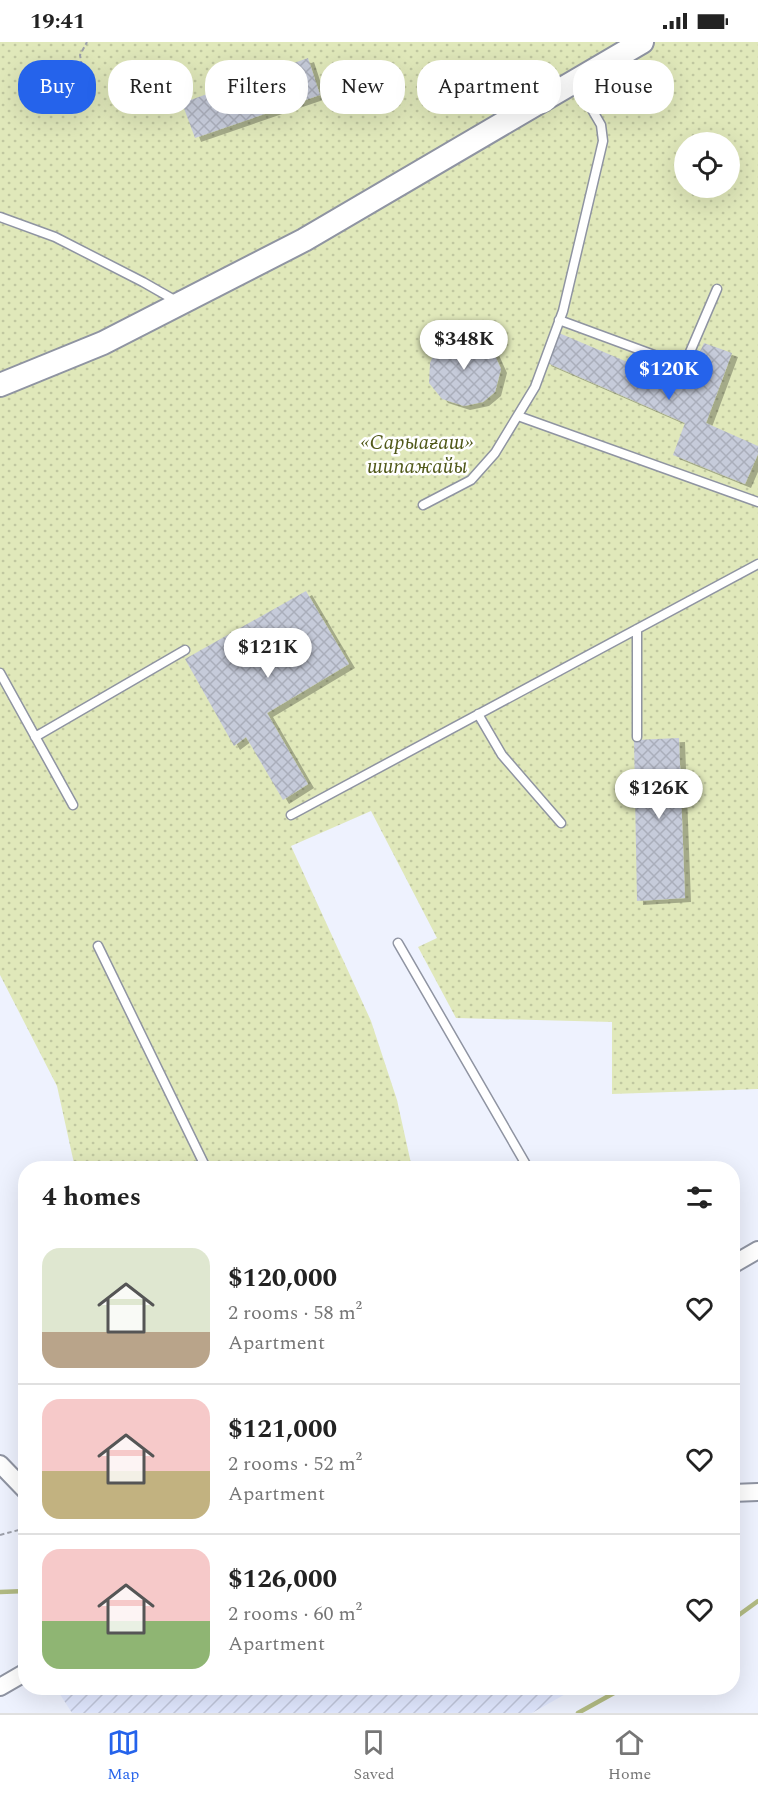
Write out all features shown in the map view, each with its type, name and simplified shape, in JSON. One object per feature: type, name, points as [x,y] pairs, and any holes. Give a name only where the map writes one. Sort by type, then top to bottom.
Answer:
[{"type":"main road","points":[[612,60],[642,42]]},
{"type":"main road","points":[[0,385],[103,343],[304,240],[573,84]]},
{"type":"street","points":[[740,1260],[758,1250]]},
{"type":"street","points":[[0,1464],[18,1483]]},
{"type":"street","points":[[740,1493],[758,1492]]},
{"type":"street","points":[[0,1687],[18,1677]]},
{"type":"lane","points":[[423,505],[471,480],[495,453],[535,387],[559,320],[603,141],[601,124],[595,114]]},
{"type":"lane","points":[[0,217],[55,237],[181,303]]},
{"type":"lane","points":[[559,320],[684,366],[717,289]]},
{"type":"lane","points":[[518,416],[758,502]]},
{"type":"lane","points":[[291,815],[758,564]]},
{"type":"lane","points":[[637,629],[637,737]]},
{"type":"lane","points":[[35,737],[184,650]]},
{"type":"lane","points":[[0,673],[73,805]]},
{"type":"lane","points":[[478,714],[502,754],[561,823]]},
{"type":"lane","points":[[398,943],[524,1161]]},
{"type":"lane","points":[[98,946],[203,1161]]},
{"type":"path","points":[[81,60],[80,55],[87,42]]},
{"type":"path","points":[[0,1535],[18,1530]]},
{"type":"shaded area","points":[[60,1695],[564,1695],[532,1713],[72,1713]]},
{"type":"green space","name":"«Сарыағаш» шипажайы","points":[[0,42],[758,42],[758,1089],[612,1094],[612,1022],[456,1018],[418,947],[437,938],[371,811],[291,846],[371,1021],[397,1100],[410,1161],[73,1161],[57,1086],[0,975]]},
{"type":"building","points":[[308,58],[320,95],[308,99],[308,60],[302,60]]},
{"type":"building","points":[[205,95],[205,114],[265,114],[195,138],[186,114],[193,114],[193,99]]},
{"type":"building","points":[[559,333],[684,386],[704,343],[732,353],[706,423],[758,446],[758,454],[745,484],[673,455],[685,423],[545,362]]},
{"type":"building","points":[[462,337],[478,338],[492,349],[501,369],[495,392],[483,402],[464,406],[442,399],[429,383],[430,363],[438,345]]},
{"type":"building","points":[[306,591],[349,664],[267,713],[308,784],[283,800],[246,737],[234,746],[185,659]]},
{"type":"building","points":[[679,738],[685,898],[637,901],[634,740]]},
{"type":"waterway","points":[[0,1592],[18,1591]]},
{"type":"waterway","points":[[740,1614],[758,1601]]},
{"type":"waterway","points":[[578,1713],[610,1695]]}]
